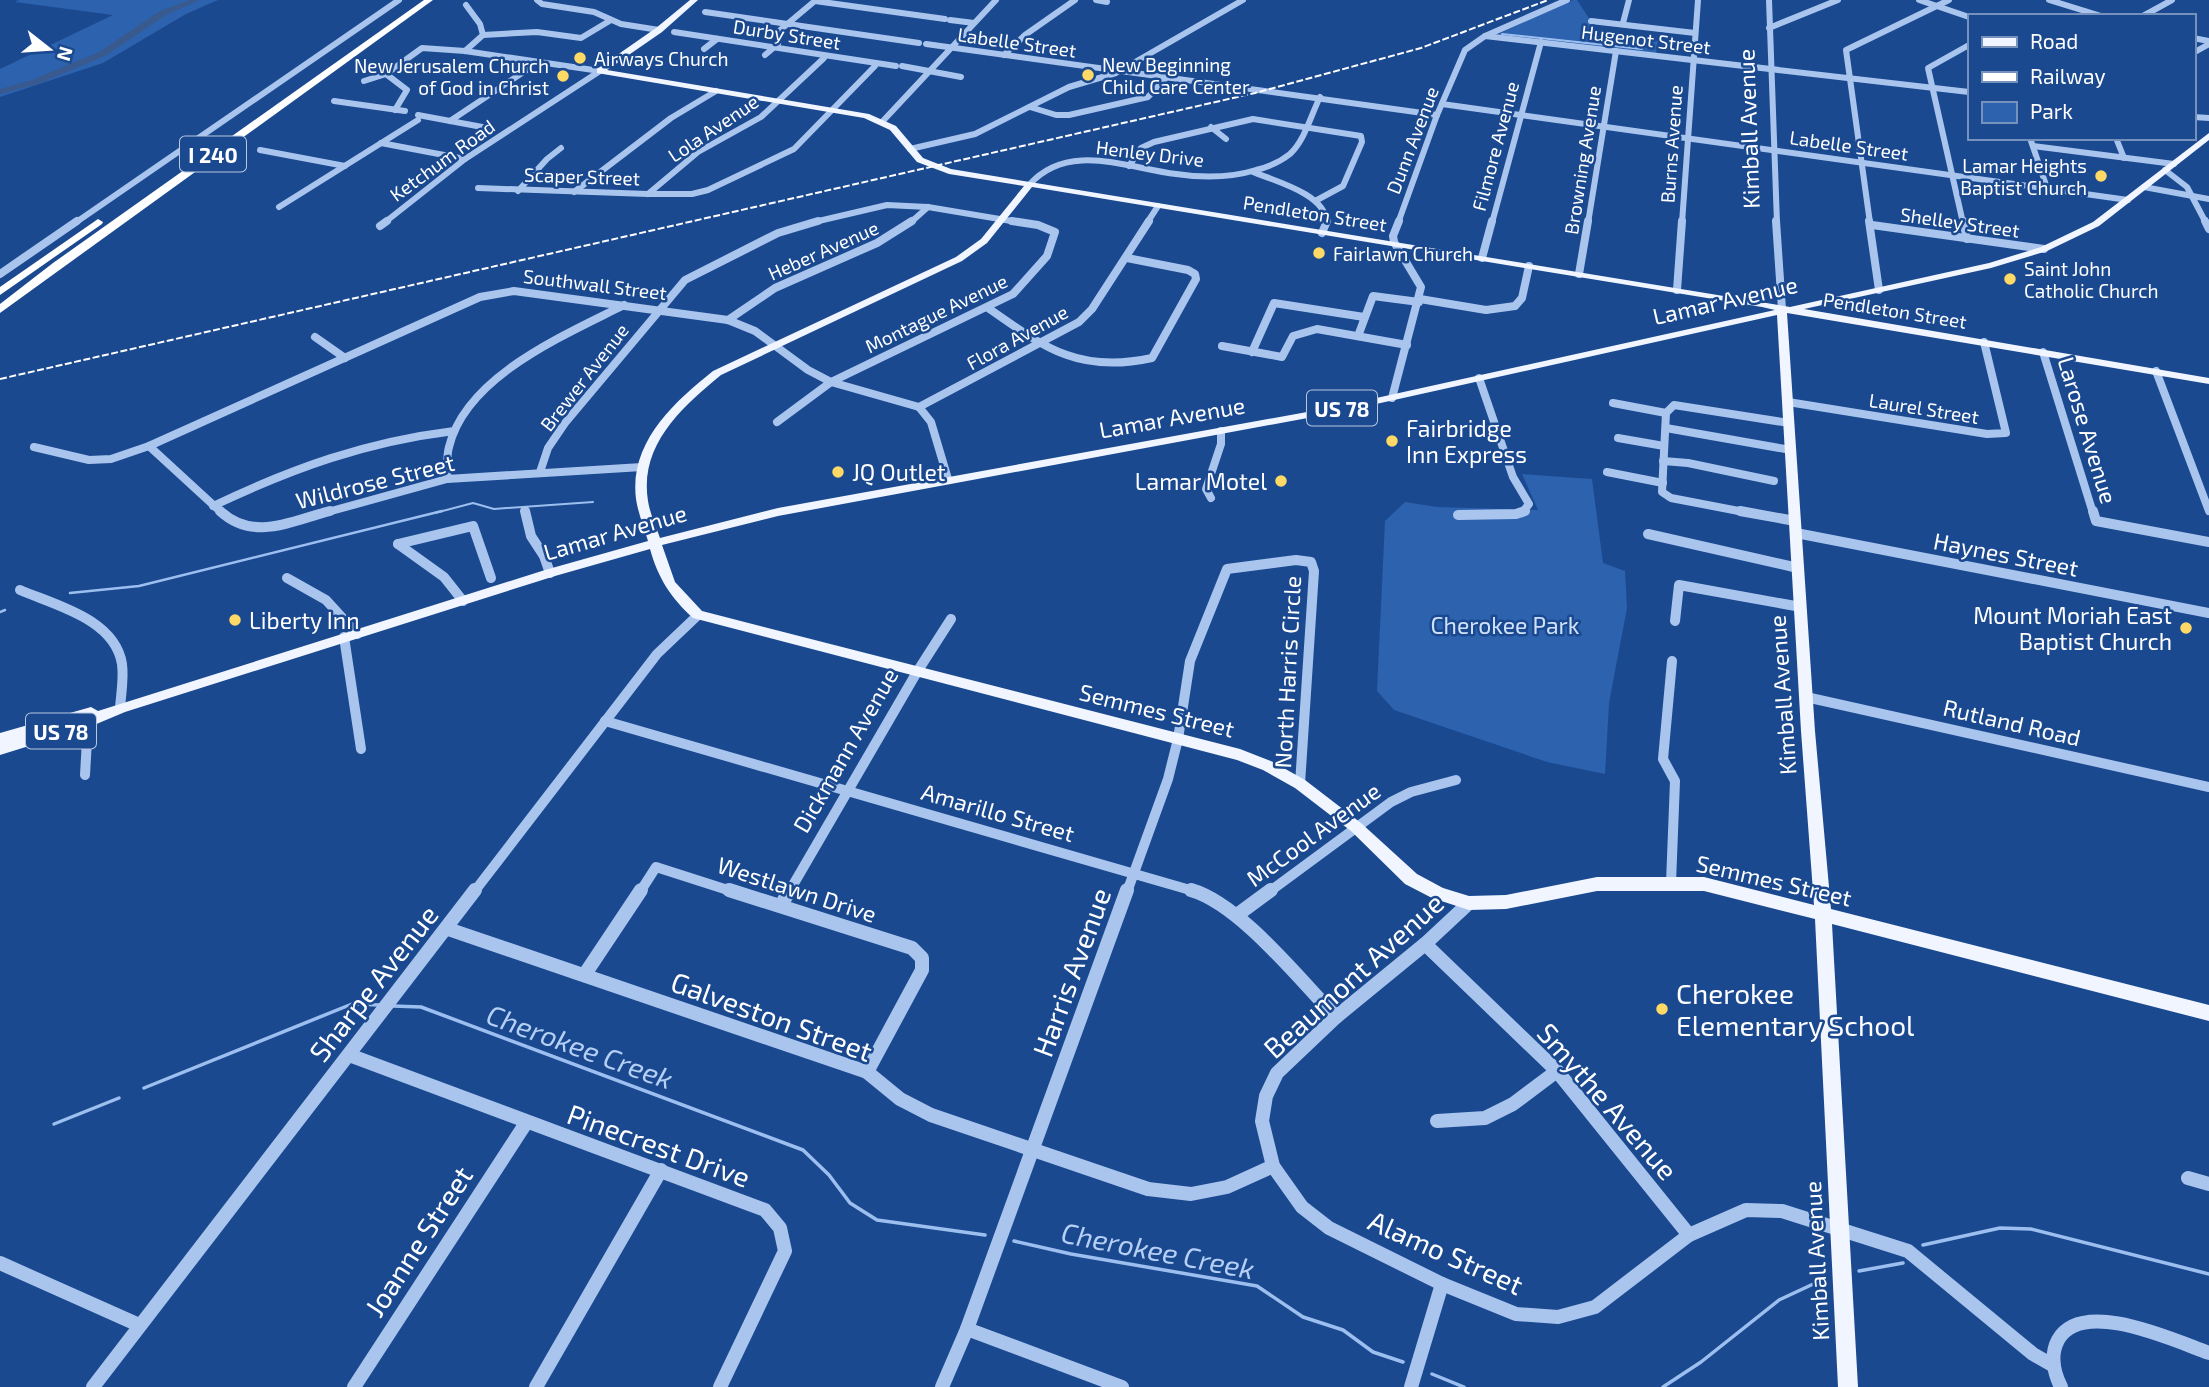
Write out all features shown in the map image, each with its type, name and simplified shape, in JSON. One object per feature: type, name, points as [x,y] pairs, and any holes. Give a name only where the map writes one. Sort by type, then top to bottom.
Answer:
[{"type":"highway","name":"I 240","points":[[0,292],[415,0]]},
{"type":"highway","name":"I 240","points":[[0,310],[57,265],[429,0]]},
{"type":"main road","name":"Ketchum Road","points":[[600,71],[659,30],[694,0]]},
{"type":"main road","points":[[600,71],[833,110],[883,122]]},
{"type":"main road","name":"Pendleton Street","points":[[883,122],[892,128],[920,160],[936,167],[1029,185],[1677,290],[2209,381]]},
{"type":"main road","name":"Lamar Avenue","points":[[0,749],[88,722],[120,708],[550,573],[778,512],[1392,398],[1782,309],[1990,265],[2044,249],[2096,224],[2209,136]]},
{"type":"main road","name":"Semmes Street","points":[[1029,185],[984,241],[959,259],[718,373],[688,396],[666,419],[653,439],[642,467],[642,499],[664,574],[673,592],[698,615],[1240,755],[1268,766],[1300,784],[1356,827],[1411,879],[1438,893],[1469,903],[1506,902],[1597,884],[1671,883],[1719,887],[2209,1013]]},
{"type":"main road","points":[[1829,300],[1829,310],[1846,321]]},
{"type":"main road","name":"Kimball Avenue","points":[[1782,309],[1806,697],[1823,914],[1848,1387]]},
{"type":"main road","points":[[1783,334],[1801,318],[1826,317]]},
{"type":"main road","name":"Lamar Avenue","points":[[0,739],[89,712],[120,708]]},
{"type":"street","points":[[0,274],[399,0]]},
{"type":"street","points":[[537,0],[542,4],[594,12],[631,27],[659,30]]},
{"type":"street","points":[[984,0],[995,1]]},
{"type":"street","points":[[1004,55],[1025,35],[1075,0]]},
{"type":"street","points":[[1096,0],[1107,2]]},
{"type":"street","points":[[910,149],[975,134],[1069,87],[1116,73],[1243,0]]},
{"type":"street","points":[[1485,36],[1567,0]]},
{"type":"street","points":[[1623,23],[1629,0]]},
{"type":"street","name":"Burns Avenue","points":[[1677,290],[1698,0]]},
{"type":"street","name":"Kimball Avenue","points":[[1769,0],[1772,150],[1782,309]]},
{"type":"street","points":[[1769,28],[1838,0]]},
{"type":"street","points":[[1919,0],[1968,17]]},
{"type":"street","points":[[1879,290],[1846,50],[1850,45],[1949,0]]},
{"type":"street","points":[[2049,0],[2060,1],[2096,14]]},
{"type":"street","points":[[2147,14],[2172,0]]},
{"type":"street","points":[[765,55],[775,47],[780,39],[779,31],[786,23],[816,1],[974,23]]},
{"type":"street","points":[[883,122],[995,1]]},
{"type":"street","points":[[466,5],[480,24],[483,35]]},
{"type":"street","name":"Labelle Street","points":[[705,12],[1116,73],[1241,86],[1437,115]]},
{"type":"street","points":[[465,51],[483,35],[537,32],[581,38],[611,20]]},
{"type":"street","points":[[1591,21],[1695,33]]},
{"type":"street","name":"Durby Street","points":[[674,32],[961,77]]},
{"type":"street","name":"Hugenot Street","points":[[1485,36],[1968,92]]},
{"type":"street","name":"Dunn Avenue","points":[[1393,244],[1393,236],[1437,115],[1465,50],[1485,36]]},
{"type":"street","points":[[704,49],[717,39]]},
{"type":"street","name":"Filmore Avenue","points":[[1482,258],[1541,42]]},
{"type":"street","points":[[1967,239],[1928,68],[1968,46]]},
{"type":"street","points":[[364,81],[386,74],[422,48],[465,51],[600,71]]},
{"type":"street","name":"Browning Avenue","points":[[1579,274],[1616,51]]},
{"type":"street","name":"Lola Avenue","points":[[648,194],[698,152],[746,127],[779,101],[824,58]]},
{"type":"street","name":"Scaper Street","points":[[478,188],[684,194],[716,187],[783,157],[794,149],[875,66]]},
{"type":"street","points":[[450,121],[531,67]]},
{"type":"street","name":"Ketchum Road","points":[[380,226],[465,159],[600,71]]},
{"type":"street","points":[[386,74],[407,90],[395,110]]},
{"type":"street","points":[[1030,107],[1056,115],[1069,115],[1148,97],[1165,79]]},
{"type":"street","points":[[574,192],[671,118],[716,92]]},
{"type":"street","name":"Henley Drive","points":[[1029,185],[1039,172],[1056,164],[1075,160],[1210,177],[1252,172],[1281,160],[1293,151],[1320,97]]},
{"type":"street","points":[[334,100],[405,111]]},
{"type":"street","name":"Labelle Street","points":[[1442,104],[2128,200]]},
{"type":"street","points":[[279,207],[418,117],[493,129]]},
{"type":"street","points":[[1129,166],[1140,148],[1211,127],[1253,119],[1361,136],[1362,142],[1343,186],[1317,200]]},
{"type":"street","points":[[1211,127],[1226,139]]},
{"type":"street","points":[[2117,140],[2124,158]]},
{"type":"street","points":[[2047,188],[2032,142],[2169,167],[2193,197],[2209,229]]},
{"type":"street","points":[[381,143],[465,159]]},
{"type":"street","points":[[518,191],[547,159],[561,148]]},
{"type":"street","points":[[260,150],[345,166]]},
{"type":"street","points":[[1252,172],[1317,200],[1328,216],[1328,223],[1322,233]]},
{"type":"street","points":[[2144,187],[2209,199]]},
{"type":"street","name":"Brewer Avenue","points":[[540,472],[548,448],[565,423],[685,280],[778,233],[878,206],[928,206],[1003,219]]},
{"type":"street","name":"Heber Avenue","points":[[728,320],[757,298],[782,284],[885,240],[910,225],[928,206]]},
{"type":"street","name":"Flora Avenue","points":[[919,407],[1079,322],[1092,309],[1127,258],[1158,206]]},
{"type":"street","name":"Montague Avenue","points":[[777,422],[831,382],[988,308],[1025,284],[1056,239],[1055,232],[1046,227],[1003,219]]},
{"type":"street","name":"Shelley Street","points":[[1872,225],[2044,249]]},
{"type":"street","points":[[1392,398],[1422,287],[1416,274],[1393,244]]},
{"type":"street","points":[[988,308],[1054,353],[1136,363],[1152,358],[1196,279],[1195,274],[1188,270],[1127,258]]},
{"type":"street","points":[[1358,335],[1373,296],[1486,310],[1515,306],[1522,298],[1529,266]]},
{"type":"street","name":"Southwall Street","points":[[34,447],[89,460],[111,459],[149,446],[480,298],[498,293],[535,293],[728,320],[755,331],[808,370],[831,382],[919,407]]},
{"type":"street","points":[[1252,352],[1272,304],[1276,302],[1364,317]]},
{"type":"street","points":[[447,479],[445,460],[454,431],[470,406],[519,361],[624,305]]},
{"type":"street","points":[[1222,346],[1282,357],[1290,339],[1308,330],[1358,335],[1407,345]]},
{"type":"street","points":[[315,337],[345,358]]},
{"type":"street","name":"Laurel Street","points":[[1788,402],[1965,431],[2006,433],[1984,342]]},
{"type":"street","name":"Larose Avenue","points":[[2043,352],[2096,521],[2209,542]]},
{"type":"street","points":[[2156,371],[2209,512]]},
{"type":"street","points":[[1458,515],[1516,514],[1524,512],[1529,504],[1513,477],[1479,378]]},
{"type":"street","points":[[1613,403],[1666,413]]},
{"type":"street","points":[[1663,488],[1666,413],[1674,405],[1789,423]]},
{"type":"street","points":[[919,407],[931,422],[948,479]]},
{"type":"street","points":[[1666,428],[1791,450]]},
{"type":"street","points":[[213,506],[295,467],[341,451],[406,436],[454,431]]},
{"type":"street","points":[[1211,498],[1206,489],[1221,444],[1221,431]]},
{"type":"street","points":[[1618,438],[1664,446]]},
{"type":"street","name":"Wildrose Street","points":[[149,446],[233,523],[249,528],[267,528],[447,479],[642,467]]},
{"type":"street","points":[[1663,461],[1688,463],[1774,481]]},
{"type":"street","name":"Haynes Street","points":[[1607,472],[1663,488],[1671,498],[1796,527],[2209,613]]},
{"type":"street","points":[[525,511],[531,536],[544,556],[550,573]]},
{"type":"street","points":[[463,601],[443,577],[398,544],[473,526],[491,578]]},
{"type":"street","points":[[1648,534],[1696,542],[1737,556],[1798,568]]},
{"type":"street","name":"Harris Avenue","points":[[942,1387],[967,1329],[1168,779],[1178,739],[1190,661],[1227,569],[1296,559],[1311,562]]},
{"type":"street","name":"North Harris Circle","points":[[1300,784],[1314,571],[1311,562]]},
{"type":"street","points":[[287,578],[314,589],[338,608],[351,636],[361,750]]},
{"type":"street","points":[[1675,621],[1679,585],[1801,607]]},
{"type":"street","points":[[20,590],[94,624],[106,634],[118,649],[122,662],[120,708]]},
{"type":"street","name":"Sharpe Avenue","points":[[93,1387],[657,654],[698,615]]},
{"type":"street","name":"Dickmann Avenue","points":[[781,905],[917,672],[951,619]]},
{"type":"street","points":[[1671,883],[1675,781],[1663,759],[1672,661]]},
{"type":"street","name":"Rutland Road","points":[[1806,697],[2209,787]]},
{"type":"street","name":"Amarillo Street","points":[[605,721],[1208,895],[1237,915],[1336,1017]]},
{"type":"street","points":[[85,775],[88,722]]},
{"type":"street","name":"McCool Avenue","points":[[1237,915],[1391,802],[1411,792],[1456,780]]},
{"type":"street","name":"Westlawn Drive","points":[[586,974],[656,867],[912,948],[922,958],[922,970],[867,1072]]},
{"type":"street","name":"Beaumont Avenue","points":[[1273,1166],[1262,1121],[1266,1096],[1277,1073],[1336,1017],[1469,903]]},
{"type":"street","name":"Galveston Street","points":[[448,929],[867,1072],[900,1099],[931,1115],[1148,1189],[1191,1194],[1227,1186],[1273,1166]]},
{"type":"street","name":"Smythe Avenue","points":[[1424,944],[1557,1071],[1689,1235]]},
{"type":"street","name":"Pinecrest Drive","points":[[349,1055],[765,1210],[778,1222],[784,1234],[785,1251],[720,1387]]},
{"type":"street","points":[[1437,1121],[1485,1118],[1513,1104],[1557,1071]]},
{"type":"street","name":"Joanne Street","points":[[354,1387],[526,1123]]},
{"type":"street","name":"Alamo Street","points":[[1273,1166],[1302,1207],[1329,1228],[1442,1284],[1516,1314],[1558,1317],[1595,1307],[1689,1235],[1746,1210],[1782,1211],[1908,1251],[2033,1354],[2054,1366]]},
{"type":"street","points":[[536,1387],[661,1170]]},
{"type":"street","points":[[2188,1178],[2209,1184]]},
{"type":"street","points":[[0,1263],[139,1325]]},
{"type":"street","points":[[1411,1387],[1442,1284]]},
{"type":"street","points":[[2061,1387],[2054,1366],[2054,1354],[2060,1338],[2076,1325],[2093,1321],[2112,1323],[2209,1353]]},
{"type":"street","points":[[967,1329],[1122,1387]]},
{"type":"green space","points":[[218,0],[186,14],[103,63],[0,97],[0,69],[113,15],[15,2]]},
{"type":"green space","points":[[1577,0],[1598,32],[1658,41],[1656,54],[1496,35]]},
{"type":"green space","name":"Cherokee Park","points":[[1522,474],[1592,479],[1603,563],[1625,571],[1627,608],[1609,703],[1605,774],[1547,762],[1394,710],[1377,691],[1385,521],[1405,502],[1437,507],[1538,510]]},
{"type":"waterway","points":[[0,92],[35,82],[102,54],[163,13],[196,0]]},
{"type":"waterway","points":[[1502,34],[1642,49]]},
{"type":"waterway","points":[[435,513],[473,503],[494,509],[593,502]]},
{"type":"waterway","points":[[70,593],[139,586],[442,511]]},
{"type":"waterway","points":[[0,612],[5,610]]},
{"type":"waterway","name":"Cherokee Creek","points":[[144,1088],[352,1004],[379,1005]]},
{"type":"waterway","name":"Cherokee Creek","points":[[393,1006],[421,1007],[803,1150],[829,1175],[850,1203],[877,1220],[985,1235]]},
{"type":"waterway","name":"Cherokee Creek","points":[[54,1124],[119,1098]]},
{"type":"waterway","name":"Cherokee Creek","points":[[1923,1245],[2000,1228],[2031,1229],[2209,1274]]},
{"type":"waterway","name":"Cherokee Creek","points":[[1014,1241],[1071,1254],[1257,1286],[1303,1317],[1343,1330],[1373,1352],[1403,1362]]},
{"type":"waterway","name":"Cherokee Creek","points":[[1859,1271],[1903,1263]]},
{"type":"waterway","name":"Cherokee Creek","points":[[1663,1387],[1701,1362],[1779,1300],[1824,1279]]},
{"type":"waterway","name":"Cherokee Creek","points":[[1432,1374],[1464,1387]]},
{"type":"railway","points":[[0,379],[1255,93],[1421,48],[1548,0]]},
{"type":"place","name":"Airways Church","points":[[580,58]]},
{"type":"place","name":"New Beginning Child Care Center","points":[[1088,75]]},
{"type":"place","name":"New Jerusalem Church of God in Christ","points":[[563,76]]},
{"type":"place","name":"Lamar Heights Baptist Church","points":[[2101,176]]},
{"type":"place","name":"Fairlawn Church","points":[[1319,253]]},
{"type":"place","name":"Saint John Catholic Church","points":[[2010,279]]},
{"type":"place","name":"Fairbridge Inn Express","points":[[1392,441]]},
{"type":"place","name":"JQ Outlet","points":[[838,472]]},
{"type":"place","name":"Lamar Motel","points":[[1281,481]]},
{"type":"place","name":"Liberty Inn","points":[[235,620]]},
{"type":"place","name":"Mount Moriah East Baptist Church","points":[[2186,628]]},
{"type":"place","name":"Cherokee Elementary School","points":[[1662,1009]]}]
